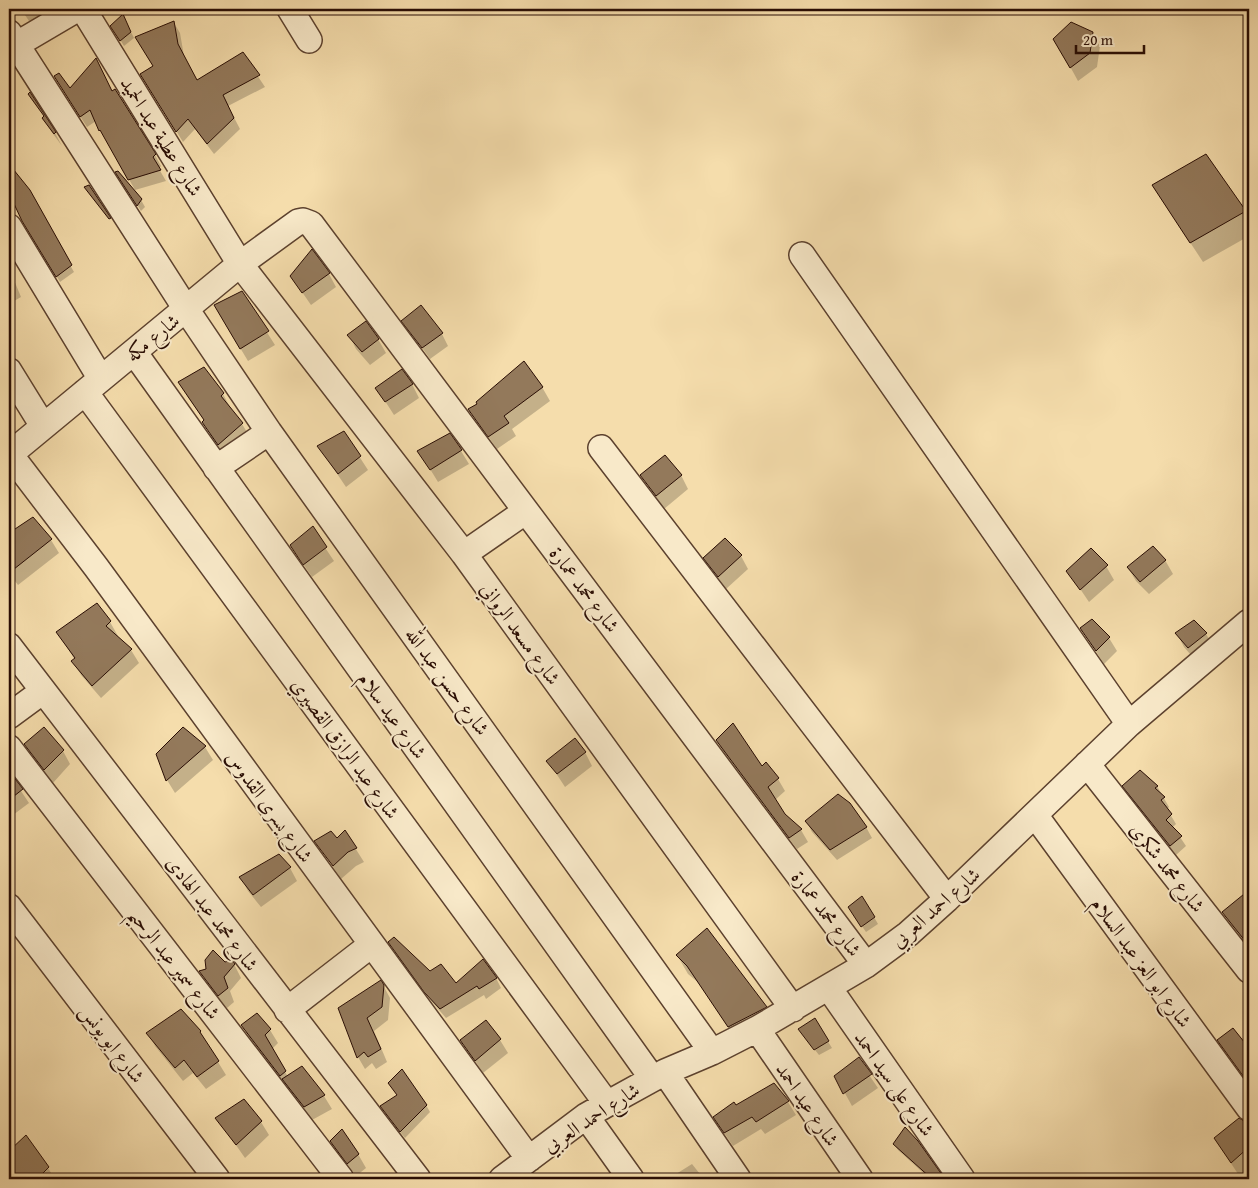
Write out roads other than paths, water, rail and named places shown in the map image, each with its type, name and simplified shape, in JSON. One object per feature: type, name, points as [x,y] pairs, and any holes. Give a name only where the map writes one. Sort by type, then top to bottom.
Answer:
[{"type":"street","points":[[11,42],[77,9]]},
{"type":"street","name":"شارع عطية عبد الحميد","points":[[83,9],[240,264]]},
{"type":"street","points":[[290,9],[310,40]]},
{"type":"street","name":"شارع حسن عبد الله","points":[[11,42],[186,309],[270,432],[712,1052]]},
{"type":"street","name":"شارع محمد عمارة","points":[[298,222],[303,221],[311,224],[866,965]]},
{"type":"street","name":"شارع مكه","points":[[9,454],[240,264],[298,222]]},
{"type":"street","name":"شارع عبد الرازق القصيري","points":[[9,227],[93,385],[607,1104]]},
{"type":"street","points":[[802,255],[1129,724]]},
{"type":"street","name":"شارع مسعد الرواني","points":[[240,264],[464,554],[792,1009]]},
{"type":"street","name":"شارع عيد سلام","points":[[134,352],[216,468],[658,1075],[738,1179]]},
{"type":"street","points":[[9,371],[43,426]]},
{"type":"street","points":[[216,468],[270,432]]},
{"type":"street","points":[[600,448],[947,899]]},
{"type":"street","name":"شارع يسرى القدوس","points":[[9,454],[96,567],[371,945],[517,1172]]},
{"type":"street","points":[[464,554],[526,511]]},
{"type":"street","name":"شارع احمد العربي","points":[[517,1172],[586,1116],[658,1075],[712,1052],[757,1029],[866,965],[908,934],[1129,724],[1246,632]]},
{"type":"street","name":"شارع محمد عبد الهادى","points":[[9,646],[418,1179]]},
{"type":"street","points":[[9,716],[43,691]]},
{"type":"street","name":"شارع سمير عبد الرحيم","points":[[9,748],[341,1179]]},
{"type":"street","name":"شارع محمد شكرى","points":[[1087,764],[1249,970]]},
{"type":"street","name":"شارع ابو العز عبد السلام","points":[[1035,815],[1249,1108]]},
{"type":"street","name":"شارع ابو يونس","points":[[9,907],[217,1179]]},
{"type":"street","points":[[287,1010],[371,945]]},
{"type":"street","name":"شارع على سيد احمد","points":[[829,988],[962,1179]]},
{"type":"street","name":"شارع عيد احمد","points":[[757,1029],[860,1179]]},
{"type":"street","points":[[586,1116],[631,1179]]}]
